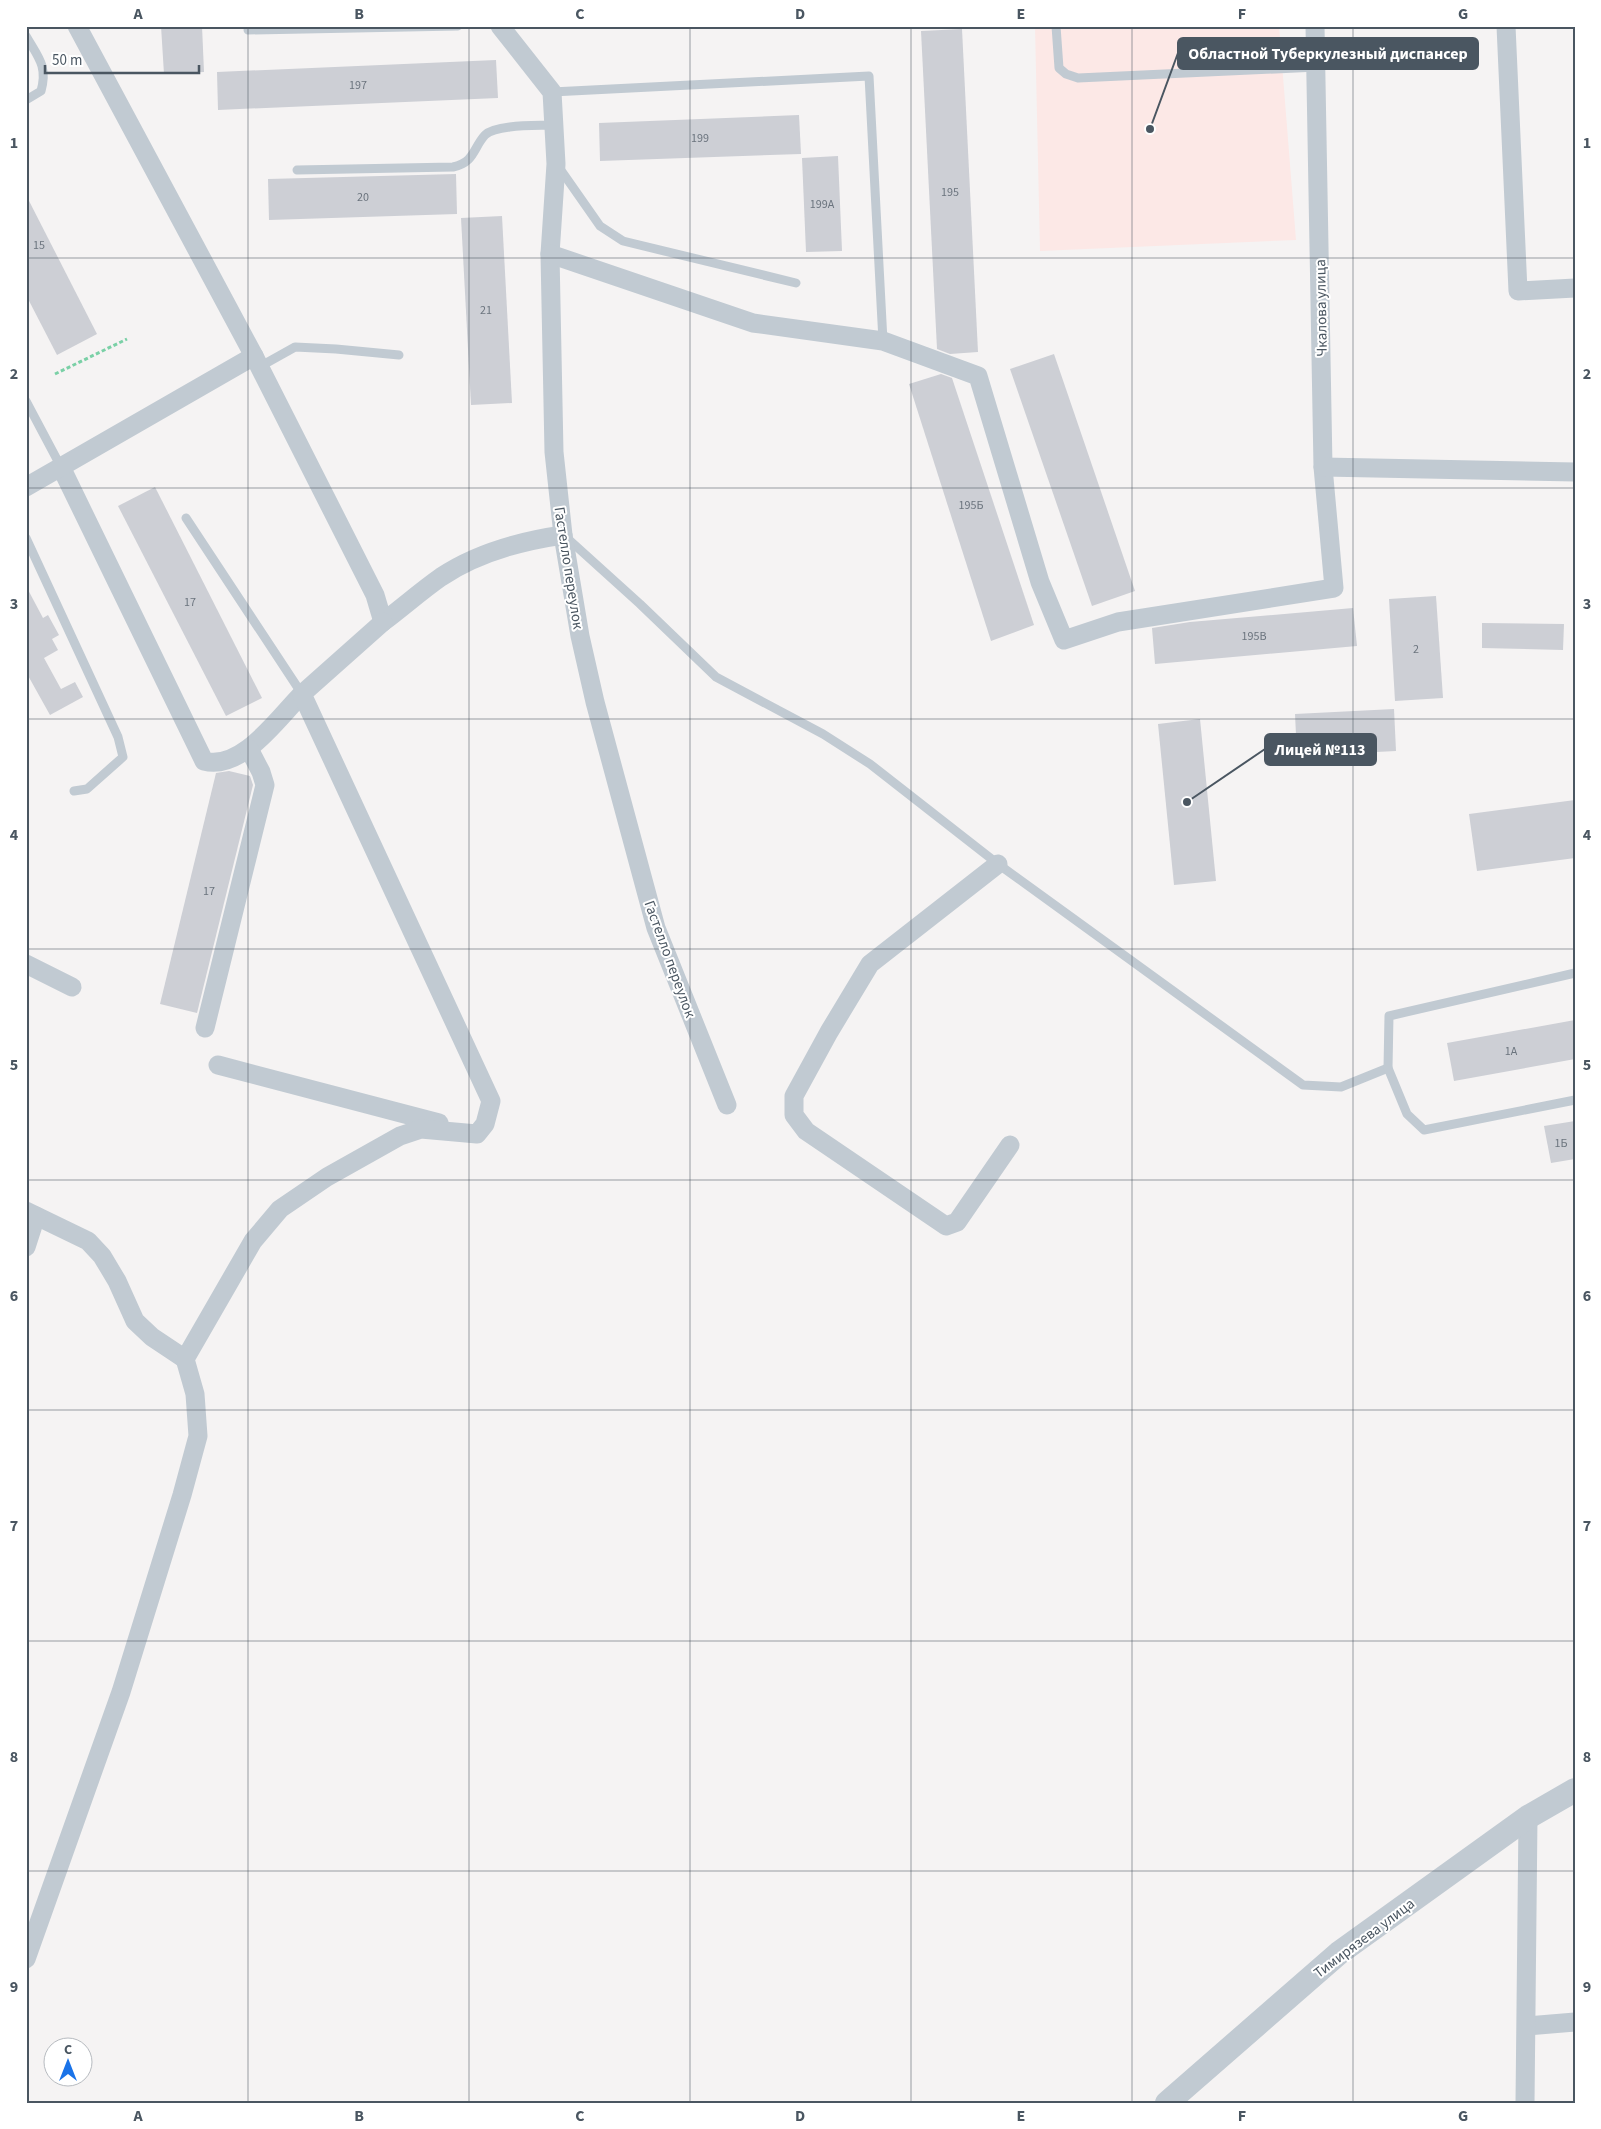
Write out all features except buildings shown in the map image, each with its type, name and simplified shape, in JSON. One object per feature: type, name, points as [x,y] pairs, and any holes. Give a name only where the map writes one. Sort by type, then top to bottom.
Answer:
[{"type":"street","points":[[77,26],[257,361],[304,459],[375,595],[384,622]]},
{"type":"street","points":[[500,26],[552,92]]},
{"type":"street","name":"Чкалова улица","points":[[883,341],[978,376],[1040,582],[1064,640],[1118,622],[1334,588],[1323,467],[1315,26]]},
{"type":"street","points":[[1506,26],[1518,291],[1575,288]]},
{"type":"street","name":"Гастелло переулок","points":[[552,92],[556,164],[550,254],[554,452],[563,535],[580,636],[656,928],[727,1105]]},
{"type":"street","points":[[550,254],[753,323],[883,341]]},
{"type":"street","points":[[26,487],[257,361]]},
{"type":"street","points":[[61,467],[204,761],[211,763],[235,758],[249,749],[302,694],[384,622],[441,577],[470,560],[529,540],[563,535]]},
{"type":"street","points":[[1323,467],[1575,472]]},
{"type":"street","points":[[302,694],[491,1101],[485,1124],[477,1134]]},
{"type":"street","points":[[205,1028],[265,785],[261,772],[249,749]]},
{"type":"street","points":[[998,864],[870,964],[829,1032],[794,1096],[794,1115],[806,1131],[946,1226],[957,1222],[1010,1145]]},
{"type":"street","points":[[26,964],[72,987]]},
{"type":"street","points":[[218,1065],[477,1134]]},
{"type":"street","points":[[185,1359],[253,1241],[280,1209],[327,1177],[400,1136],[422,1129],[477,1134]]},
{"type":"street","points":[[26,1247],[31,1213],[88,1241],[102,1256],[117,1281],[135,1321],[152,1337],[185,1359],[195,1394],[198,1436],[182,1495],[121,1692],[26,1959]]},
{"type":"street","name":"Тимирязева улица","points":[[1167,2103],[1339,1954],[1528,1817],[1575,1790]]},
{"type":"street","points":[[1525,2103],[1528,1817]]},
{"type":"street","points":[[1527,2026],[1575,2022]]},
{"type":"lane","points":[[248,30],[458,26]]},
{"type":"lane","points":[[1056,26],[1059,68],[1066,74],[1078,78],[1317,67]]},
{"type":"lane","points":[[26,36],[44,66],[45,78],[41,91],[26,100]]},
{"type":"lane","points":[[552,92],[868,76],[883,341]]},
{"type":"lane","points":[[296,170],[453,167],[462,165],[477,150],[486,135],[500,129],[554,125]]},
{"type":"lane","points":[[556,164],[600,226],[623,240],[796,283]]},
{"type":"lane","points":[[257,361],[295,347],[336,349],[399,356]]},
{"type":"lane","points":[[26,401],[61,467]]},
{"type":"lane","points":[[186,518],[302,694]]},
{"type":"lane","points":[[563,535],[640,604],[716,677],[823,734],[870,764],[998,864],[1303,1085],[1341,1087],[1388,1068]]},
{"type":"lane","points":[[26,538],[118,736],[123,757],[87,789],[74,791]]},
{"type":"lane","points":[[1575,974],[1389,1016],[1388,1068],[1407,1114],[1424,1130],[1575,1100]]},
{"type":"path","points":[[55,374],[127,340]]},
{"type":"shaded area","points":[[1035,26],[1279,26],[1296,240],[1040,251]]},
{"type":"place","name":"Областной Туберкулезный диспансер","points":[[1150,129]]},
{"type":"place","name":"Лицей №113","points":[[1187,802]]}]
